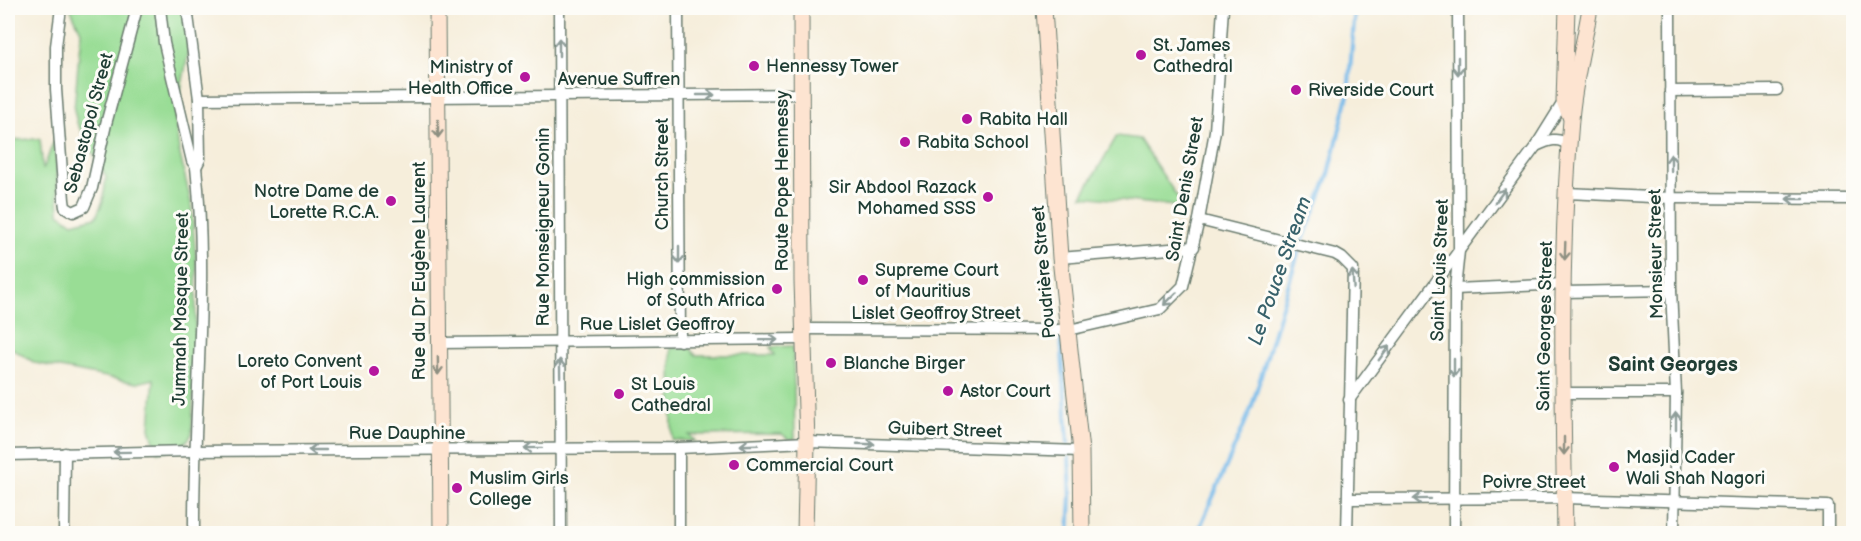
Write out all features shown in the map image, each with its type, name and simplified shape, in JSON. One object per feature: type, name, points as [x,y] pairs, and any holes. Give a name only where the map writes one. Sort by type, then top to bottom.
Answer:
[{"type":"street","name":"Sebastopol Street","points":[[61,8],[56,46],[56,89],[64,200],[65,207],[73,212],[84,207],[92,188],[106,124],[137,8]]},
{"type":"street","points":[[160,8],[164,43],[192,161],[196,167],[200,159],[199,99],[187,8]]},
{"type":"street","name":"Rue du Dr Eugène Laurent","points":[[436,8],[441,534]]},
{"type":"street","name":"Rue Monseigneur Gonin","points":[[559,8],[561,534]]},
{"type":"street","name":"Church Street","points":[[678,8],[680,341]]},
{"type":"street","name":"Route Pope Hennessy","points":[[801,8],[803,334],[807,442],[805,534]]},
{"type":"street","name":"Poudrière Street","points":[[1044,8],[1060,258],[1081,451],[1082,534]]},
{"type":"street","name":"Saint Denis Street","points":[[1069,330],[1160,309],[1183,286],[1194,248],[1215,131],[1223,8]]},
{"type":"street","name":"Saint Louis Street","points":[[1454,534],[1455,289],[1460,251],[1458,8]]},
{"type":"street","name":"Saint Georges Street","points":[[1567,8],[1564,101],[1571,119]]},
{"type":"street","name":"Saint Georges Street","points":[[1565,534],[1564,288],[1567,193],[1571,119],[1590,8]]},
{"type":"street","name":"Monsieur Street","points":[[1670,8],[1671,290],[1676,393],[1674,534]]},
{"type":"street","points":[[1565,43],[1584,45]]},
{"type":"street","points":[[1670,91],[1777,90]]},
{"type":"street","name":"Avenue Suffren","points":[[199,99],[801,94]]},
{"type":"street","points":[[1349,400],[1536,146],[1564,101]]},
{"type":"street","points":[[1536,146],[1554,139],[1563,140],[1570,146]]},
{"type":"street","name":"Jummah Mosque Street","points":[[194,534],[194,451],[200,272],[196,167]]},
{"type":"street","points":[[1567,193],[1672,198],[1854,199]]},
{"type":"street","points":[[1199,220],[1285,240],[1342,258],[1353,269],[1347,534]]},
{"type":"street","points":[[1060,258],[1194,248]]},
{"type":"street","points":[[1455,289],[1671,290]]},
{"type":"street","name":"Lislet Geoffroy Street","points":[[803,334],[1069,330]]},
{"type":"street","name":"Rue Lislet Geoffroy","points":[[438,343],[560,340],[680,341],[803,334]]},
{"type":"street","points":[[1564,393],[1676,393]]},
{"type":"street","name":"Rue Dauphine","points":[[8,455],[561,447],[679,448],[807,442]]},
{"type":"street","name":"Guibert Street","points":[[807,442],[1081,451]]},
{"type":"street","points":[[679,448],[679,534]]},
{"type":"street","points":[[64,534],[65,453]]},
{"type":"street","name":"Poivre Street","points":[[1348,499],[1564,498],[1828,506],[1828,534]]},
{"type":"green space","points":[[70,8],[184,8],[188,55],[175,119],[179,150],[191,203],[197,270],[192,434],[185,443],[173,449],[157,452],[150,428],[154,379],[137,383],[35,363],[8,346],[8,140],[40,139],[43,170],[55,138],[59,213],[73,223],[96,217],[103,201],[106,177],[77,123],[74,110],[81,31]]},
{"type":"green space","points":[[1117,136],[1139,139],[1184,207],[1082,196]]},
{"type":"green space","points":[[793,346],[795,439],[788,439],[782,434],[689,435],[695,441],[672,440],[671,348],[690,348],[696,355],[775,355],[770,347]]},
{"type":"waterway","name":"Le Pouce Stream","points":[[1197,534],[1251,409],[1298,253],[1329,174],[1348,95],[1355,8]]},
{"type":"waterway","points":[[1061,337],[1068,444]]},
{"type":"waterway","points":[[1069,457],[1071,496],[1069,534]]},
{"type":"place","name":"St. James Cathedral","points":[[1141,55]]},
{"type":"place","name":"Hennessy Tower","points":[[754,66]]},
{"type":"place","name":"Ministry of Health Office","points":[[525,77]]},
{"type":"place","name":"Riverside Court","points":[[1296,90]]},
{"type":"place","name":"Rabita Hall","points":[[967,119]]},
{"type":"place","name":"Rabita School","points":[[905,142]]},
{"type":"place","name":"Sir Abdool Razack Mohamed SSS","points":[[988,197]]},
{"type":"place","name":"Notre Dame de Lorette R.C.A.","points":[[391,201]]},
{"type":"place","name":"Supreme Court of Mauritius","points":[[863,280]]},
{"type":"place","name":"High commission of South Africa","points":[[777,289]]},
{"type":"place","name":"Blanche Birger","points":[[831,363]]},
{"type":"place","name":"Loreto Convent of Port Louis","points":[[374,371]]},
{"type":"place","name":"Astor Court","points":[[948,391]]},
{"type":"place","name":"St Louis Cathedral","points":[[619,394]]},
{"type":"place","name":"Commercial Court","points":[[734,465]]},
{"type":"place","name":"Masjid Cader Wali Shah Nagori","points":[[1614,467]]},
{"type":"place","name":"Muslim Girls College","points":[[457,488]]},
{"type":"district","name":"Saint Georges","points":[[1673,365]]}]
